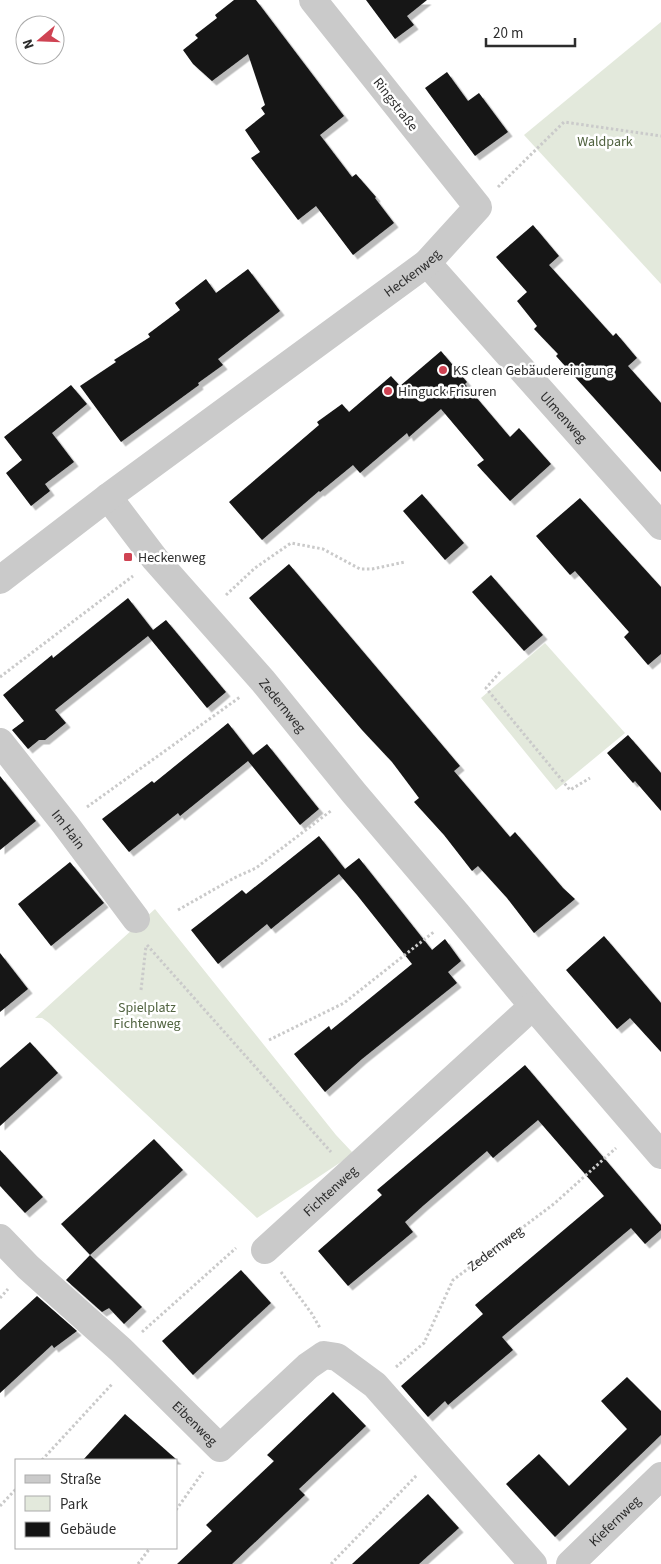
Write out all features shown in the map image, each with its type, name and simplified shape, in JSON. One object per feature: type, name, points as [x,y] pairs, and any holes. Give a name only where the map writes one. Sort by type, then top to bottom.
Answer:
[{"type":"street","name":"Ringstraße","points":[[313,0],[478,207]]},
{"type":"street","name":"Heckenweg","points":[[0,580],[427,262],[478,207]]},
{"type":"street","name":"Ulmenweg","points":[[427,262],[661,526]]},
{"type":"street","name":"Zedernweg","points":[[108,498],[155,559],[263,680],[354,793],[533,1006],[661,1154]]},
{"type":"street","name":"Im Hain","points":[[0,742],[136,919]]},
{"type":"street","name":"Fichtenweg","points":[[265,1250],[533,1006]]},
{"type":"street","name":"Eibenweg","points":[[0,1238],[28,1267],[127,1356],[220,1448],[308,1366],[324,1355],[336,1357]]},
{"type":"street","points":[[336,1357],[375,1386],[533,1564]]},
{"type":"street","name":"Kiefernweg","points":[[570,1564],[661,1476]]},
{"type":"path","points":[[478,207],[564,122],[661,136]]},
{"type":"path","points":[[208,620],[224,597],[255,568],[291,543],[323,549],[360,569],[372,569],[405,562]]},
{"type":"path","points":[[0,677],[155,559]]},
{"type":"path","points":[[500,672],[486,688],[570,790],[590,778]]},
{"type":"path","points":[[64,824],[263,680]]},
{"type":"path","points":[[178,910],[234,878],[256,868],[354,793]]},
{"type":"path","points":[[269,1040],[344,1003],[457,914]]},
{"type":"path","points":[[141,990],[146,944],[349,1173]]},
{"type":"path","name":"Zedernweg","points":[[375,1386],[424,1343],[453,1280],[555,1203],[638,1128]]},
{"type":"path","points":[[43,1459],[127,1356],[242,1243],[265,1250],[312,1314],[336,1357]]},
{"type":"path","points":[[178,1507],[220,1448]]},
{"type":"path","points":[[331,1564],[341,1551],[437,1456]]},
{"type":"path","points":[[0,1506],[15,1490]]},
{"type":"path","points":[[138,1564],[149,1549]]},
{"type":"green space","name":"Waldpark","points":[[661,22],[661,284],[524,135]]},
{"type":"green space","points":[[545,643],[625,733],[556,790],[481,698]]},
{"type":"green space","name":"Spielplatz Fichtenweg","points":[[155,909],[336,1135],[352,1152],[347,1158],[257,1218],[49,1023],[42,1018],[35,1018]]},
{"type":"building","points":[[234,0],[256,0],[344,116],[320,135],[352,177],[356,174],[376,197],[394,223],[353,255],[316,206],[298,220],[251,158],[260,152],[245,130],[265,114],[261,108],[265,105],[248,54],[212,81],[193,64],[183,50],[198,38],[195,35],[217,18],[215,15]]},
{"type":"building","points":[[366,0],[427,0],[407,16],[414,25],[395,39]]},
{"type":"building","points":[[447,72],[468,101],[479,93],[508,132],[475,156],[425,88]]},
{"type":"building","points":[[533,225],[559,256],[549,265],[613,336],[616,333],[637,358],[628,366],[661,403],[661,472],[556,356],[558,354],[534,329],[537,326],[517,301],[527,292],[496,257]]},
{"type":"building","points":[[248,269],[280,311],[218,359],[223,365],[198,383],[199,385],[121,442],[80,386],[116,362],[114,360],[150,337],[148,334],[180,310],[175,303],[206,279],[216,293]]},
{"type":"building","points":[[441,351],[467,382],[465,384],[510,437],[519,428],[551,464],[510,501],[477,465],[484,460],[441,409],[409,437],[407,433],[360,473],[353,465],[319,491],[262,540],[229,502],[319,425],[317,422],[342,404],[349,412],[391,376],[400,386]]},
{"type":"building","points":[[71,385],[87,404],[52,433],[74,462],[45,484],[50,491],[31,506],[6,473],[22,460],[4,437]]},
{"type":"building","points":[[422,494],[464,543],[445,560],[403,511]]},
{"type":"building","points":[[580,498],[661,587],[661,654],[648,665],[624,637],[629,632],[575,571],[570,575],[536,536]]},
{"type":"building","points":[[289,564],[460,766],[454,771],[510,837],[515,832],[563,888],[575,899],[534,933],[507,898],[478,866],[472,871],[444,835],[414,802],[419,798],[392,762],[362,730],[249,598]]},
{"type":"building","points":[[491,575],[543,635],[524,651],[472,592]]},
{"type":"building","points":[[128,598],[153,630],[166,620],[226,692],[207,708],[148,636],[55,710],[66,723],[45,740],[39,740],[28,749],[12,730],[24,721],[3,695],[52,655],[53,658]]},
{"type":"building","points":[[228,723],[253,755],[267,744],[319,809],[300,825],[248,761],[180,816],[178,813],[129,852],[102,819],[152,781],[154,783]]},
{"type":"building","points":[[628,735],[661,773],[661,811],[607,753]]},
{"type":"building","points":[[0,776],[36,821],[0,850]]},
{"type":"building","points":[[319,836],[345,869],[359,858],[432,950],[445,939],[461,961],[448,972],[457,983],[362,1059],[325,1092],[294,1054],[329,1026],[331,1030],[412,964],[357,895],[339,874],[271,929],[267,924],[218,964],[191,930],[242,890],[246,894]]},
{"type":"building","points":[[70,862],[104,903],[51,946],[18,904]]},
{"type":"building","points":[[604,936],[661,1003],[661,1052],[630,1018],[617,1029],[566,970]]},
{"type":"building","points":[[0,953],[28,989],[0,1012]]},
{"type":"building","points":[[30,1042],[58,1073],[0,1126],[0,1068]]},
{"type":"building","points":[[525,1065],[661,1225],[661,1230],[645,1244],[631,1228],[502,1337],[513,1350],[448,1405],[445,1401],[428,1417],[401,1386],[483,1314],[475,1305],[604,1196],[538,1120],[493,1158],[487,1151],[424,1205],[405,1222],[413,1232],[348,1286],[318,1251],[382,1195],[377,1190]]},
{"type":"building","points":[[154,1139],[183,1170],[90,1255],[61,1224]]},
{"type":"building","points":[[0,1150],[43,1197],[25,1213],[0,1186]]},
{"type":"building","points":[[90,1255],[142,1307],[124,1324],[109,1308],[102,1312],[66,1280]]},
{"type":"building","points":[[241,1270],[271,1303],[193,1375],[162,1341]]},
{"type":"building","points":[[37,1296],[77,1331],[54,1348],[52,1345],[0,1393],[0,1330]]},
{"type":"building","points":[[627,1377],[661,1411],[661,1435],[555,1537],[506,1484],[539,1454],[569,1486],[627,1429],[601,1401]]},
{"type":"building","points":[[333,1392],[366,1426],[299,1489],[305,1495],[232,1564],[177,1564],[212,1531],[206,1525],[274,1461],[267,1455]]},
{"type":"building","points":[[125,1414],[176,1459],[84,1459]]},
{"type":"building","points":[[428,1494],[459,1528],[419,1564],[352,1564]]},
{"type":"place","name":"KS clean Gebäudereinigung","points":[[443,370]]},
{"type":"place","name":"Hinguck Frisuren","points":[[388,391]]},
{"type":"place","name":"Heckenweg","points":[[128,557]]}]
